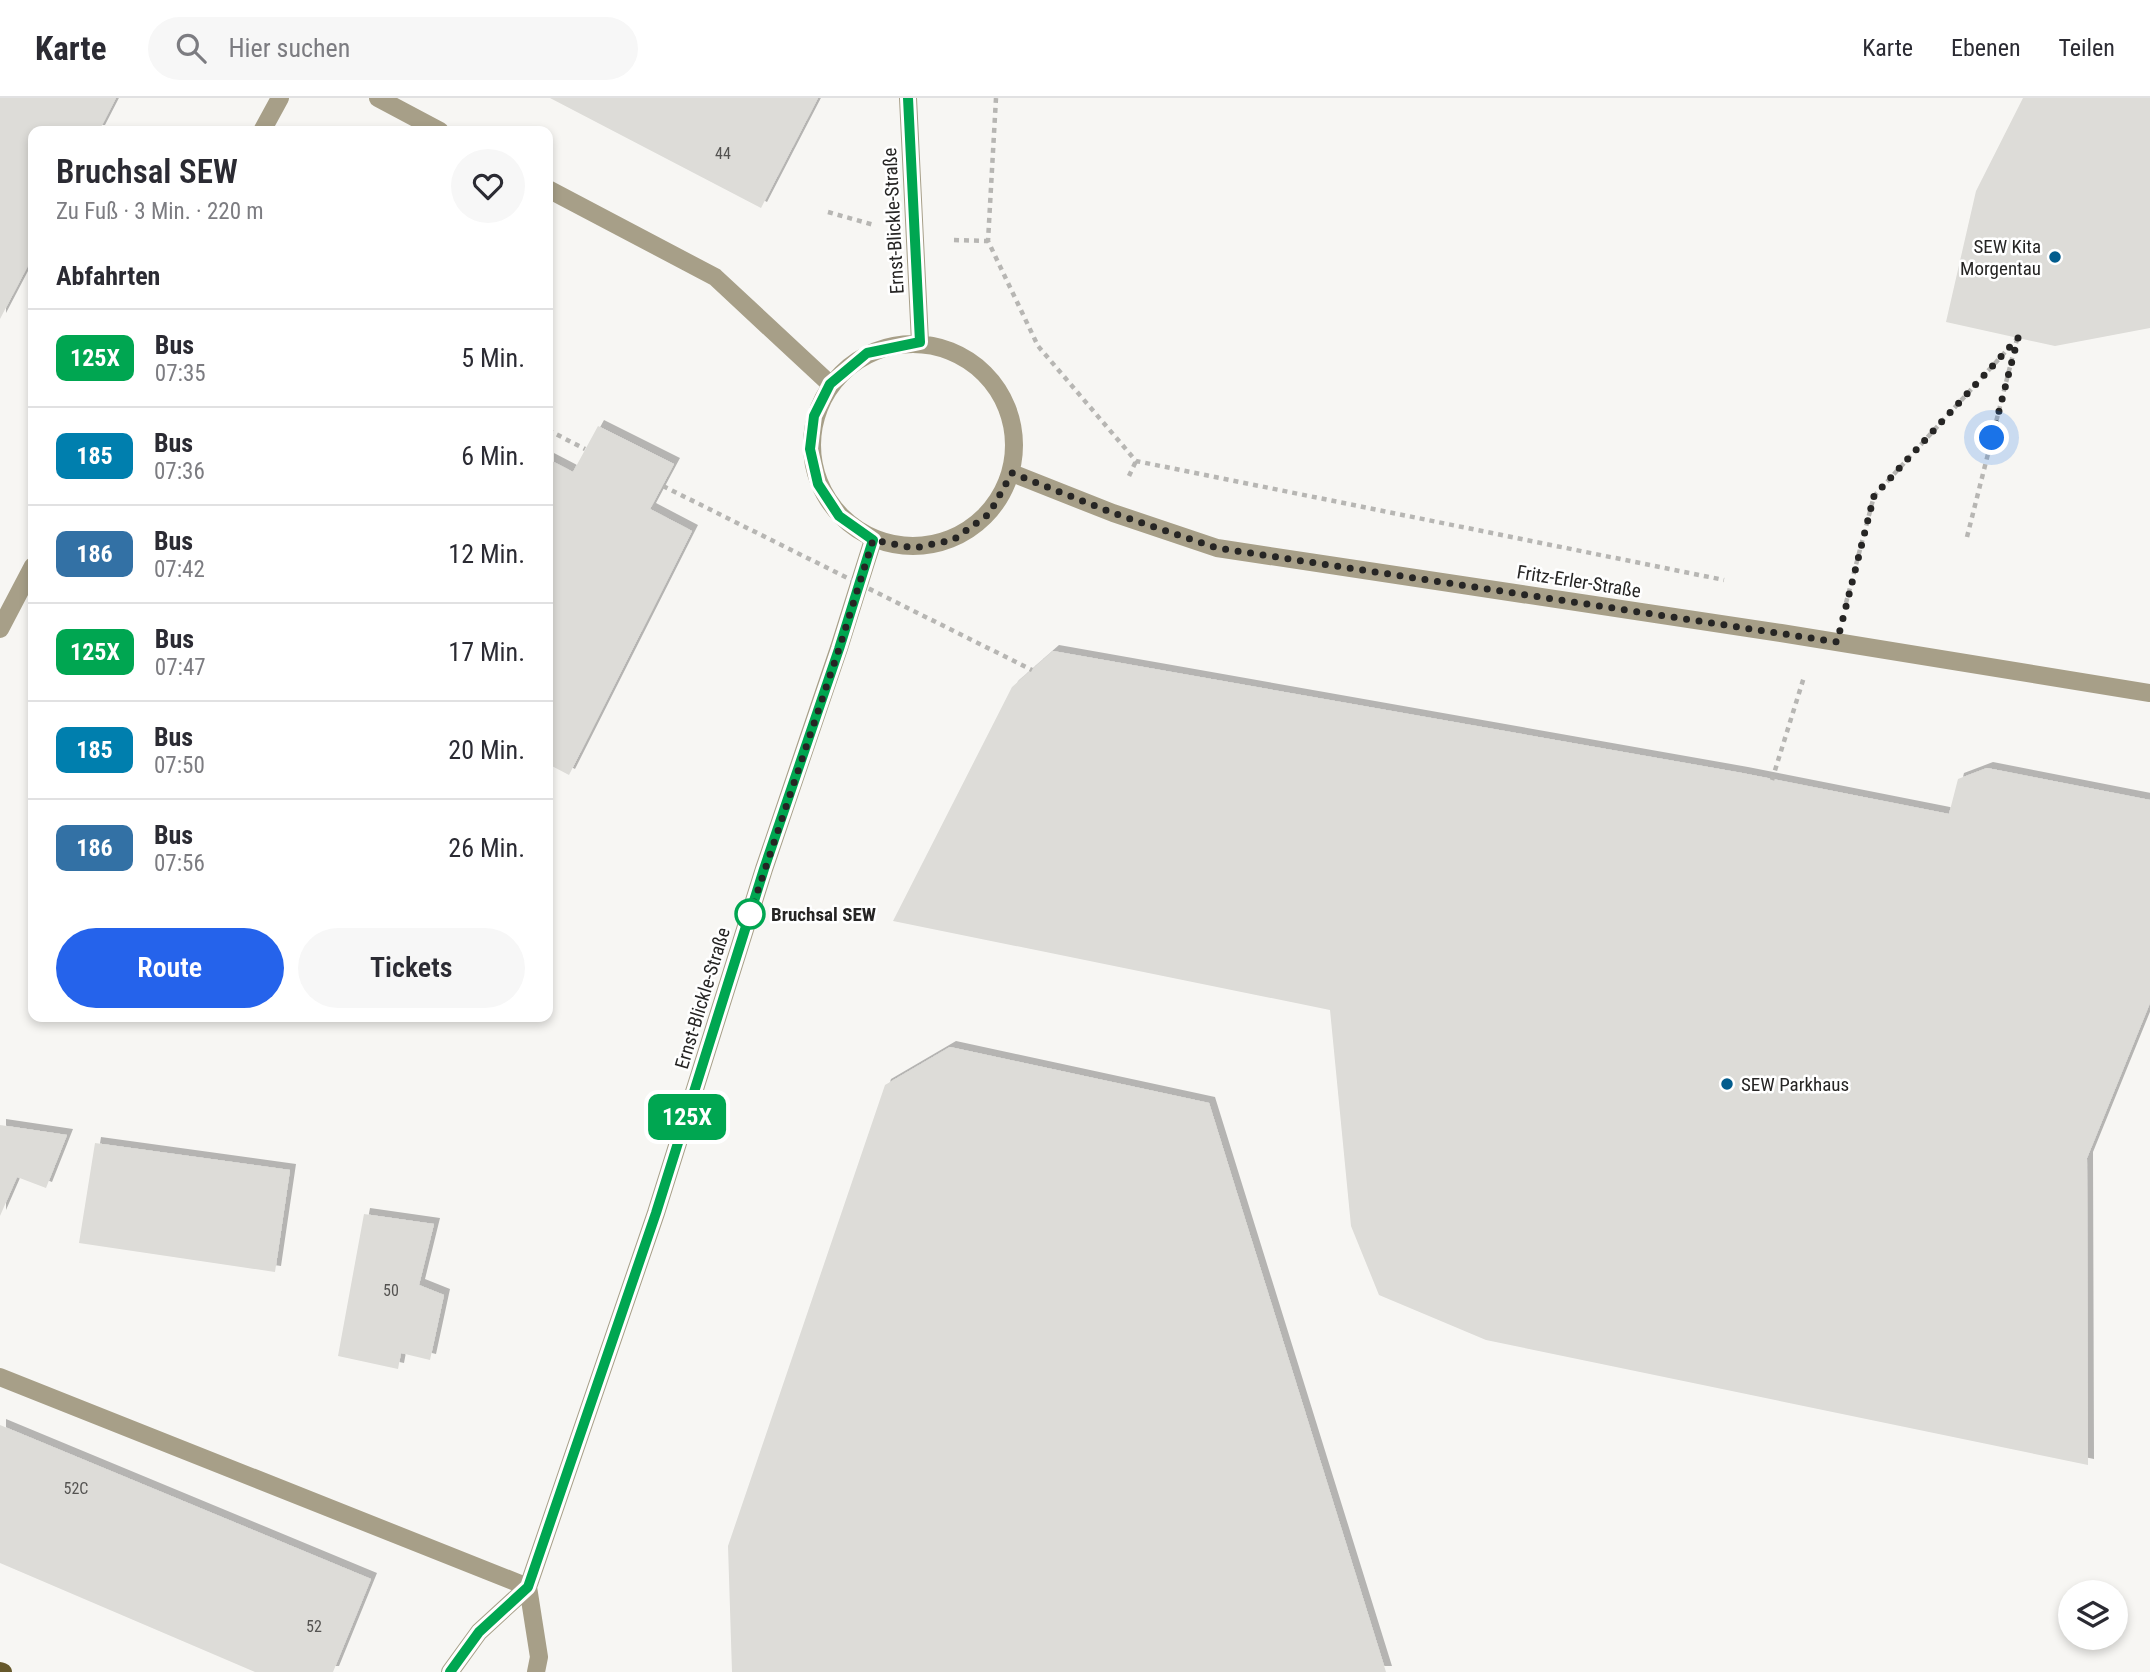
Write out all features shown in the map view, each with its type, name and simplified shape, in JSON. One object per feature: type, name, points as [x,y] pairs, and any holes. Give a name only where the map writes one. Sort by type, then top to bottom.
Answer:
[{"type":"street","points":[[265,126],[280,98]]},
{"type":"street","points":[[378,98],[431,126]]},
{"type":"street","name":"Ernst-Blickle-Straße","points":[[908,98],[920,342]]},
{"type":"street","points":[[553,192],[715,277],[830,384]]},
{"type":"street","points":[[920,342],[961,354],[1000,389],[1015,430],[1012,473],[989,514],[953,540],[914,548],[873,540],[839,516],[818,484],[810,449],[814,416],[830,384],[867,353],[920,342]]},
{"type":"street","name":"Fritz-Erler-Straße","points":[[1012,473],[1113,513],[1217,548],[1837,642],[2150,693]]},
{"type":"street","name":"Ernst-Blickle-Straße","points":[[536,1672],[538,1657],[528,1587],[656,1213],[764,869],[873,540]]},
{"type":"street","points":[[0,629],[28,576]]},
{"type":"street","points":[[0,1377],[528,1587]]},
{"type":"street","name":"Ernst-Blickle-Straße","points":[[450,1672],[479,1632],[528,1587]]},
{"type":"path","points":[[996,98],[988,241],[1038,346],[1136,461],[1726,581]]},
{"type":"path","points":[[1857,608],[1846,605],[1874,496],[2018,338],[1967,537]]},
{"type":"path","points":[[553,433],[585,449]]},
{"type":"path","points":[[663,486],[1032,670]]},
{"type":"path","points":[[1772,780],[1805,674],[1831,678],[1837,642]]},
{"type":"building","points":[[0,98],[116,98],[102,126],[28,126],[28,266],[0,319]]},
{"type":"building","points":[[550,98],[818,98],[761,208]]},
{"type":"building","name":"SEW Kita Morgentau","points":[[2023,98],[2150,98],[2150,328],[2055,346],[1946,322],[1976,191]]},
{"type":"building","points":[[598,426],[674,464],[650,509],[692,531],[569,775],[553,767],[553,462],[573,472]]},
{"type":"building","name":"SEW Parkhaus","points":[[1053,651],[1742,773],[1949,814],[1958,779],[1987,768],[2150,800],[2150,1003],[2087,1158],[2088,1465],[1486,1340],[1379,1295],[1351,1226],[1330,1010],[893,921],[1012,687]]},
{"type":"building","points":[[950,1047],[1209,1103],[1386,1672],[732,1672],[728,1546],[885,1085]]},
{"type":"building","points":[[0,1125],[67,1135],[46,1188],[17,1177],[0,1216]]},
{"type":"building","points":[[95,1143],[290,1170],[275,1272],[79,1243]]},
{"type":"building","points":[[364,1214],[434,1224],[419,1285],[444,1295],[430,1360],[401,1353],[398,1369],[338,1356]]},
{"type":"building","points":[[0,1425],[371,1579],[333,1672],[255,1672],[0,1563]]},
{"type":"bus line","name":"125X","points":[[450,1672],[479,1632],[528,1587],[656,1213],[764,869],[873,540],[839,516],[818,484],[810,449],[814,416],[830,384],[867,353],[920,342],[908,98]]},
{"type":"place","name":"SEW Kita Morgentau","points":[[2055,257]]},
{"type":"place","name":"Bruchsal SEW","points":[[750,914]]},
{"type":"place","name":"SEW Parkhaus","points":[[1727,1084]]},
{"type":"route","points":[[750,914],[873,540],[914,548],[953,540],[989,514],[1012,473],[1113,513],[1217,548],[1837,642],[1874,496],[2018,338],[1992,438]]}]
